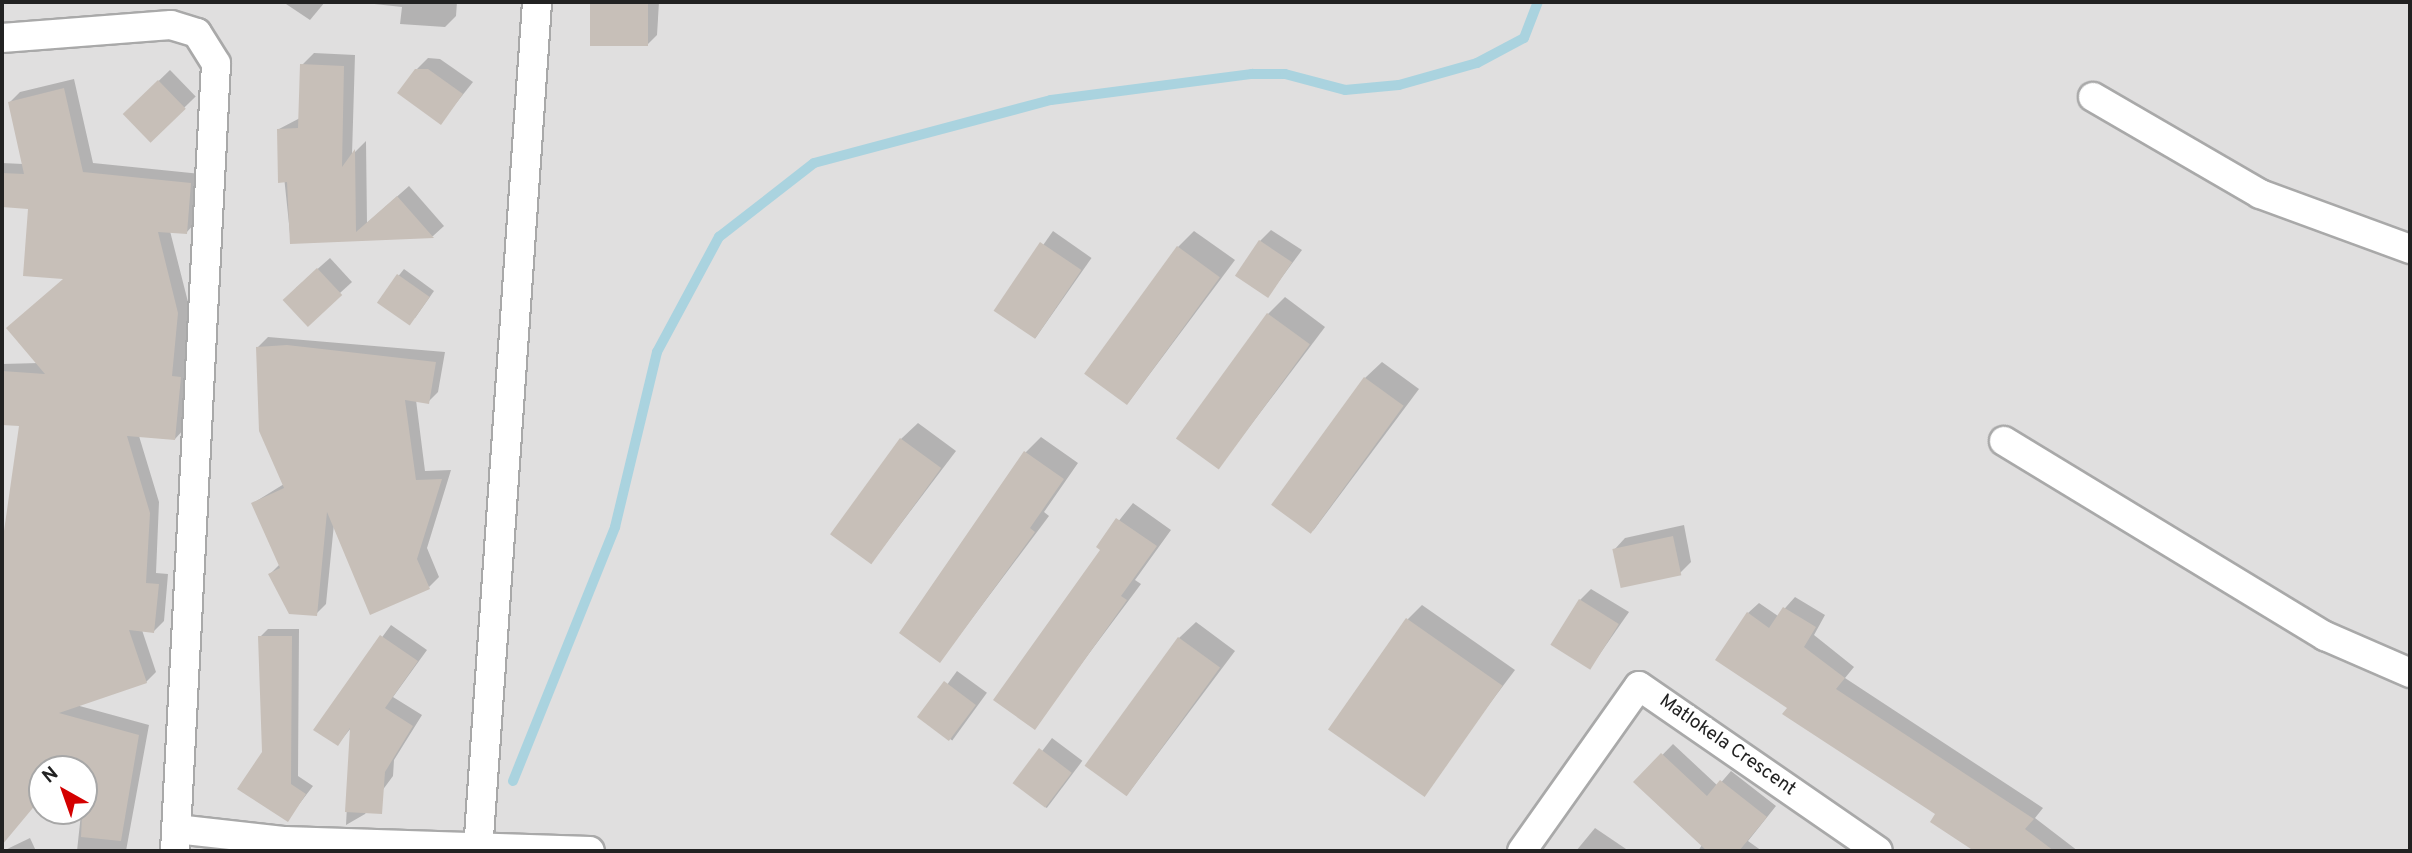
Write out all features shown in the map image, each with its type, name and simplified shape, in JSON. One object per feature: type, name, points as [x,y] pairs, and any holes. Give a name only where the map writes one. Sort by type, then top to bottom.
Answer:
[{"type":"street","points":[[478,849],[537,2]]},
{"type":"street","points":[[2,38],[172,25],[197,33],[216,64],[176,840],[590,851]]},
{"type":"street","points":[[2093,97],[2260,194],[2410,249]]},
{"type":"street","points":[[2004,441],[2325,636],[2410,673]]},
{"type":"street","name":"Matlokela Crescent","points":[[1522,851],[1639,686],[1878,851]]},
{"type":"shaded area","points":[[2,2],[2410,2],[2410,851],[2,851]]},
{"type":"building","points":[[590,2],[648,2],[648,46],[590,46]]},
{"type":"building","points":[[300,64],[344,66],[342,167],[355,149],[356,232],[397,196],[434,238],[290,244],[287,182],[278,183],[277,129],[298,128]]},
{"type":"building","points":[[415,69],[428,69],[463,94],[441,125],[397,93]]},
{"type":"building","points":[[158,80],[186,109],[151,143],[123,114]]},
{"type":"building","points":[[64,88],[83,172],[191,183],[187,234],[158,232],[178,313],[172,376],[181,377],[175,440],[127,436],[150,513],[146,583],[159,584],[154,633],[129,630],[147,683],[59,713],[139,735],[121,841],[81,837],[82,825],[98,825],[98,755],[28,755],[28,814],[2,845],[2,545],[19,426],[2,425],[2,371],[45,374],[6,328],[63,279],[23,276],[28,209],[2,207],[2,173],[24,174],[8,102]]},
{"type":"building","points":[[1259,240],[1292,262],[1268,298],[1235,276]]},
{"type":"building","points":[[1040,242],[1081,270],[1035,339],[994,311]]},
{"type":"building","points":[[1177,246],[1220,277],[1127,405],[1084,374]]},
{"type":"building","points":[[317,268],[342,295],[308,327],[283,300]]},
{"type":"building","points":[[397,274],[430,297],[410,326],[377,303]]},
{"type":"building","points":[[1267,313],[1310,344],[1219,470],[1176,438]]},
{"type":"building","points":[[287,345],[436,362],[429,404],[405,400],[416,480],[442,479],[417,559],[430,589],[370,615],[327,512],[317,616],[289,614],[268,574],[280,568],[251,503],[284,488],[259,431],[256,347]]},
{"type":"building","points":[[1364,377],[1404,406],[1311,534],[1271,505]]},
{"type":"building","points":[[900,438],[941,468],[871,564],[830,534]]},
{"type":"building","points":[[1024,451],[1064,479],[1030,528],[1035,532],[940,663],[899,633]]},
{"type":"building","points":[[1116,518],[1157,546],[1121,596],[1127,600],[1035,730],[993,700],[1100,550],[1096,547]]},
{"type":"building","points":[[1673,536],[1681,575],[1621,588],[1612,549]]},
{"type":"building","points":[[1579,599],[1619,624],[1590,670],[1550,645]]},
{"type":"building","points":[[1783,607],[1816,627],[1804,647],[1845,678],[1836,689],[2034,819],[2025,829],[2054,851],[1974,851],[1930,822],[1935,814],[1782,714],[1787,708],[1715,660],[1747,612],[1769,628]]},
{"type":"building","points":[[1406,618],[1503,686],[1425,797],[1328,729]]},
{"type":"building","points":[[380,635],[418,661],[385,708],[413,726],[385,772],[382,814],[345,812],[350,728],[338,746],[313,730]]},
{"type":"building","points":[[258,636],[292,636],[291,784],[306,794],[288,822],[237,789],[262,752]]},
{"type":"building","points":[[1178,637],[1220,668],[1127,796],[1085,766]]},
{"type":"building","points":[[944,681],[976,705],[949,741],[917,717]]},
{"type":"building","points":[[1039,748],[1072,773],[1045,808],[1013,783]]},
{"type":"building","points":[[1661,753],[1707,796],[1720,780],[1767,817],[1739,851],[1707,851],[1633,782]]},
{"type":"waterway","points":[[513,781],[615,527],[657,352],[719,237],[814,163],[1051,100],[1252,74],[1285,74],[1345,90],[1399,85],[1477,63],[1524,38],[1538,2]]}]
